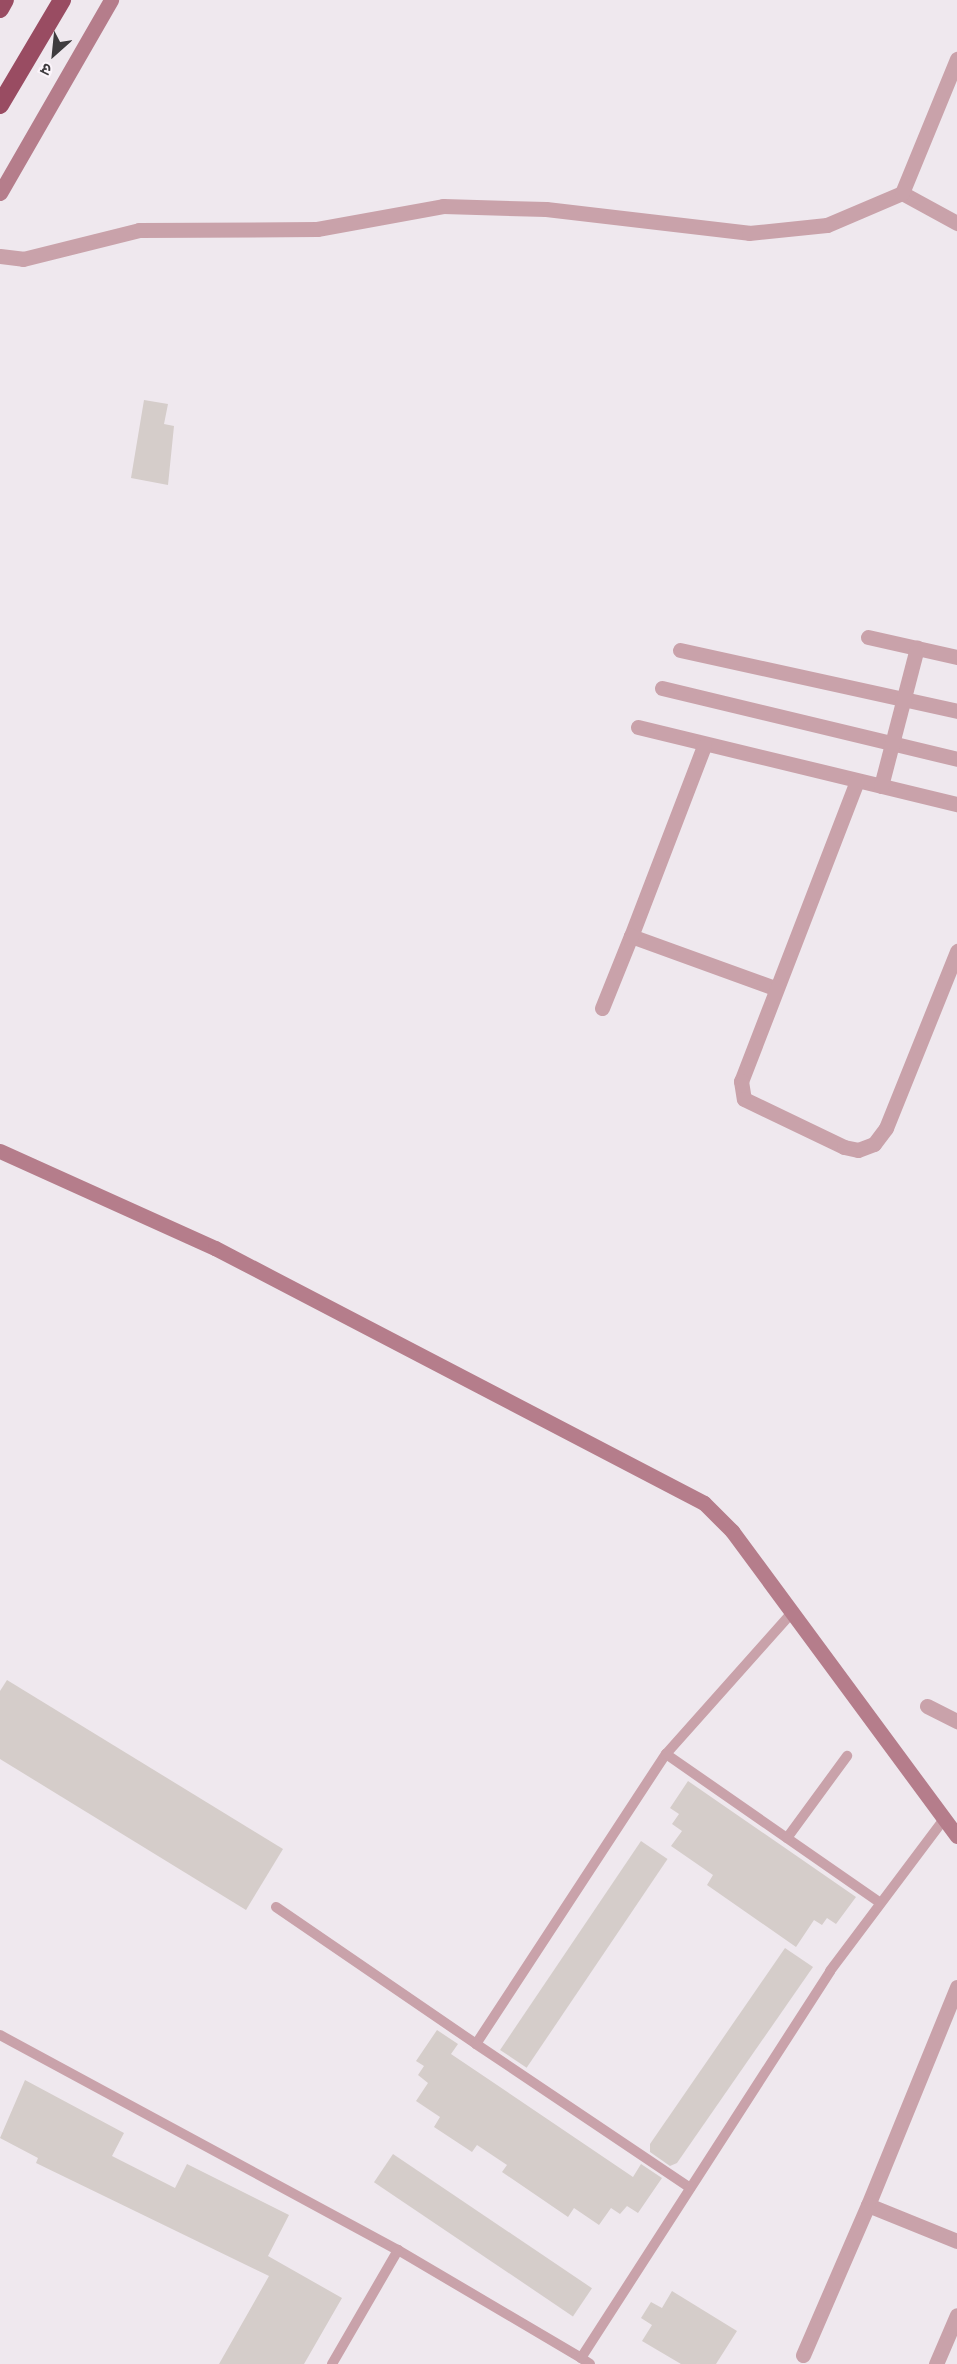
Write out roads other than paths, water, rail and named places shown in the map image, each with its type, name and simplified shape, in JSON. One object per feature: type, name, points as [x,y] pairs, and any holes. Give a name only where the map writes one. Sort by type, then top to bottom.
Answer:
[{"type":"highway","points":[[0,9],[5,0]]},
{"type":"highway","points":[[0,105],[62,0]]},
{"type":"street","points":[[0,193],[111,0]]},
{"type":"street","points":[[0,256],[23,259],[139,230],[316,229],[443,206],[546,209],[749,233],[827,225],[902,193],[957,59]]},
{"type":"street","points":[[902,193],[957,223]]},
{"type":"street","points":[[868,637],[957,657]]},
{"type":"street","points":[[881,786],[906,700],[917,648]]},
{"type":"street","points":[[680,650],[957,711]]},
{"type":"street","points":[[662,687],[957,759]]},
{"type":"street","points":[[638,727],[704,746],[957,804]]},
{"type":"street","points":[[602,1008],[704,746]]},
{"type":"street","points":[[857,781],[775,988],[741,1081],[744,1099],[752,1107],[858,1150],[874,1144],[886,1128],[957,951]]},
{"type":"street","points":[[631,936],[775,988]]},
{"type":"street","points":[[0,1151],[215,1248],[704,1503],[732,1531],[790,1615],[957,1836]]},
{"type":"street","points":[[927,1706],[957,1720]]},
{"type":"street","points":[[803,2355],[868,2205],[957,1987]]},
{"type":"street","points":[[868,2205],[957,2241]]},
{"type":"street","points":[[936,2364],[957,2315]]},
{"type":"lane","points":[[476,2044],[666,1754],[790,1615]]},
{"type":"lane","points":[[666,1754],[880,1903]]},
{"type":"lane","points":[[787,1838],[847,1756]]},
{"type":"lane","points":[[0,2035],[398,2250],[586,2361],[690,2188],[830,1971],[945,1818]]},
{"type":"lane","points":[[276,1907],[690,2188]]},
{"type":"lane","points":[[332,2364],[398,2250]]}]
